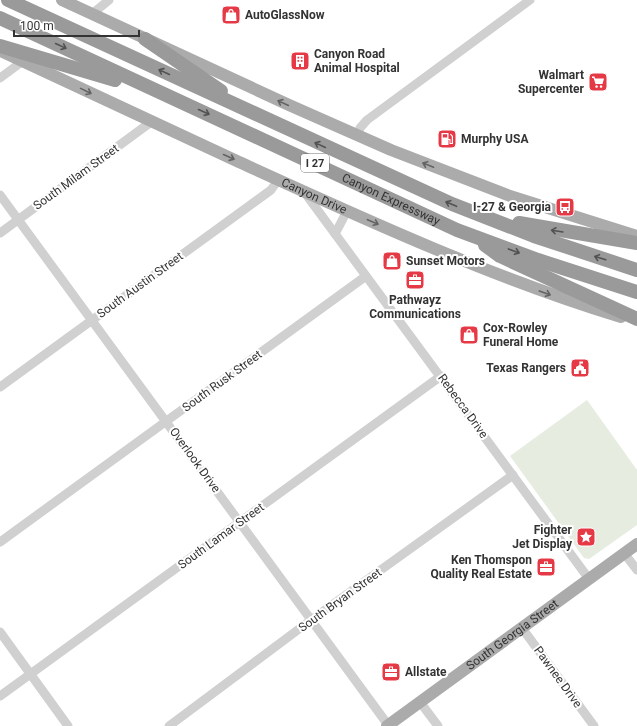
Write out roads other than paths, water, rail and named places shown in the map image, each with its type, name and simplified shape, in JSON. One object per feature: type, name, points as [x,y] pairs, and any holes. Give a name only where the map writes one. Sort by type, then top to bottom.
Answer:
[{"type":"highway","name":"Canyon Expressway","points":[[8,0],[374,170],[474,213],[534,236],[637,270]]},
{"type":"highway","name":"Canyon Expressway","points":[[0,18],[472,236],[637,292]]},
{"type":"highway","points":[[146,38],[179,63],[260,116]]},
{"type":"highway","points":[[0,46],[90,72],[183,103]]},
{"type":"highway","points":[[474,213],[541,228],[637,243]]},
{"type":"highway","points":[[472,236],[500,256],[637,319]]},
{"type":"main road","points":[[62,0],[357,136],[510,196],[637,236]]},
{"type":"main road","name":"Canyon Drive","points":[[0,50],[305,193],[517,282],[571,302],[637,322]]},
{"type":"main road","name":"South Georgia Street","points":[[388,726],[637,544]]},
{"type":"street","points":[[92,14],[109,0]]},
{"type":"street","points":[[357,136],[360,128],[367,120],[530,0]]},
{"type":"street","points":[[0,78],[23,61]]},
{"type":"street","name":"South Milam Street","points":[[0,233],[151,122]]},
{"type":"street","name":"South Austin Street","points":[[0,387],[271,190],[278,180]]},
{"type":"street","name":"Rebecca Drive","points":[[305,193],[589,579]]},
{"type":"street","name":"Overlook Drive","points":[[0,195],[167,421],[388,726]]},
{"type":"street","points":[[335,234],[347,210]]},
{"type":"street","name":"South Rusk Street","points":[[0,542],[366,276]]},
{"type":"street","name":"South Lamar Street","points":[[0,696],[441,376]]},
{"type":"street","name":"South Bryan Street","points":[[169,726],[311,620],[513,475]]},
{"type":"street","points":[[624,553],[637,570]]},
{"type":"street","name":"Pawnee Drive","points":[[522,628],[594,726]]},
{"type":"street","points":[[0,632],[68,726]]},
{"type":"street","points":[[420,702],[438,726]]},
{"type":"place","name":"AutoGlassNow","points":[[231,15]]},
{"type":"place","name":"Canyon Road Animal Hospital","points":[[300,61]]},
{"type":"place","name":"Walmart Supercenter","points":[[598,82]]},
{"type":"place","name":"Murphy USA","points":[[447,139]]},
{"type":"place","name":"I-27 & Georgia","points":[[565,207]]},
{"type":"place","name":"Sunset Motors","points":[[392,261]]},
{"type":"place","name":"Pathwayz Communications","points":[[415,280]]},
{"type":"place","name":"Cox-Rowley Funeral Home","points":[[469,335]]},
{"type":"place","name":"Texas Rangers","points":[[580,368]]},
{"type":"place","name":"Fighter Jet Display","points":[[586,537]]},
{"type":"place","name":"Ken Thomspon Quality Real Estate","points":[[546,567]]},
{"type":"place","name":"Allstate","points":[[391,672]]}]
